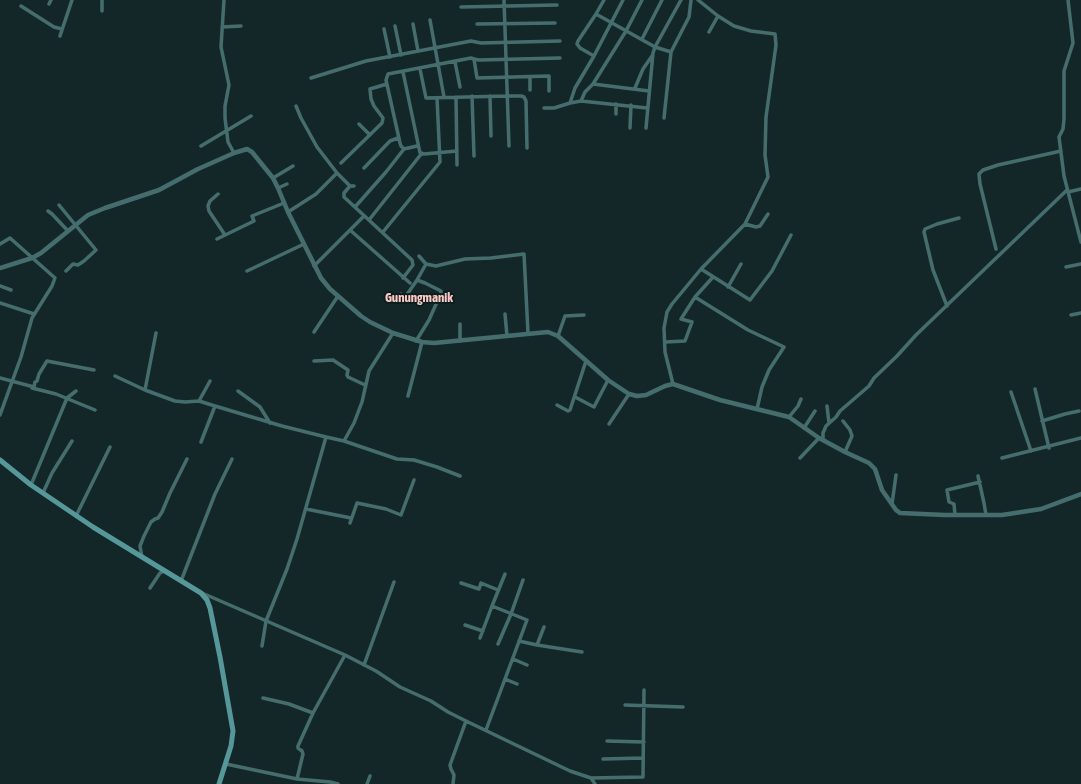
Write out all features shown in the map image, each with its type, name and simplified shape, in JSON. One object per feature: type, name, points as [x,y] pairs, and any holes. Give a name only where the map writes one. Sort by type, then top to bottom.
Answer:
[{"type":"main road","points":[[0,460],[31,485],[76,516],[201,593],[207,600],[210,608],[232,720],[233,738],[219,784]]},
{"type":"street","points":[[60,36],[72,0]]},
{"type":"street","points":[[102,0],[102,11]]},
{"type":"street","points":[[224,0],[221,47],[229,85],[225,106],[225,118],[228,142],[234,152]]},
{"type":"street","points":[[504,0],[509,146]]},
{"type":"street","points":[[594,56],[580,48],[577,44],[604,0]]},
{"type":"street","points":[[570,102],[575,88],[594,56],[623,0]]},
{"type":"street","points":[[581,101],[585,92],[594,84],[626,31],[642,0]]},
{"type":"street","points":[[642,39],[662,0]]},
{"type":"street","points":[[646,128],[653,53],[681,0]]},
{"type":"street","points":[[664,118],[671,52],[689,17],[691,0]]},
{"type":"street","points":[[673,384],[664,342],[664,328],[667,312],[701,269],[745,224],[768,177],[765,155],[766,117],[776,45],[776,35],[772,33],[751,31],[734,26],[718,16],[698,0]]},
{"type":"street","points":[[1068,0],[1073,43],[1064,71],[1064,119],[1060,137],[1068,191],[1081,242]]},
{"type":"street","points":[[461,7],[557,5]]},
{"type":"street","points":[[21,6],[54,27],[62,29]]},
{"type":"street","points":[[596,14],[655,47],[671,52]]},
{"type":"street","points":[[708,32],[718,16]]},
{"type":"street","points":[[430,20],[444,97]]},
{"type":"street","points":[[477,24],[555,23]]},
{"type":"street","points":[[413,24],[418,51]]},
{"type":"street","points":[[222,26],[240,26]]},
{"type":"street","points":[[395,26],[401,55]]},
{"type":"street","points":[[384,29],[390,57]]},
{"type":"street","points":[[311,78],[366,61],[471,42],[505,43],[560,41]]},
{"type":"street","points":[[634,88],[653,53]]},
{"type":"street","points":[[404,149],[398,138],[387,84],[386,77],[388,74],[471,58],[479,60],[506,58],[560,58]]},
{"type":"street","points":[[474,59],[478,84]]},
{"type":"street","points":[[455,62],[460,87]]},
{"type":"street","points":[[420,69],[426,98],[472,96],[524,97],[526,101],[527,148]]},
{"type":"street","points":[[403,72],[417,146],[420,153],[422,153]]},
{"type":"street","points":[[549,76],[549,91]]},
{"type":"street","points":[[477,78],[555,76]]},
{"type":"street","points":[[530,77],[530,90]]},
{"type":"street","points":[[341,163],[383,121],[371,99],[370,89],[387,84]]},
{"type":"street","points":[[594,84],[649,91]]},
{"type":"street","points":[[472,96],[474,156]]},
{"type":"street","points":[[490,96],[491,136]]},
{"type":"street","points":[[456,97],[457,165]]},
{"type":"street","points":[[383,232],[440,162],[437,98]]},
{"type":"street","points":[[544,108],[554,108],[570,102],[581,101],[631,105],[647,108]]},
{"type":"street","points":[[616,104],[616,114]]},
{"type":"street","points":[[630,128],[631,105]]},
{"type":"street","points":[[296,106],[317,147],[337,173],[352,186],[343,195],[355,208],[383,232],[414,262],[403,278]]},
{"type":"street","points":[[200,146],[251,116]]},
{"type":"street","points":[[359,124],[370,135]]},
{"type":"street","points":[[364,168],[390,141],[398,138]]},
{"type":"street","points":[[355,208],[404,149],[417,146]]},
{"type":"street","points":[[0,268],[32,258],[41,253],[88,215],[159,190],[234,152],[244,149],[249,150],[273,178],[321,278],[338,296],[370,322],[393,333],[422,342],[460,341],[548,332],[558,336],[608,380],[629,394],[636,396],[646,395],[673,384],[720,400],[790,417],[821,439],[869,463],[874,468],[882,490],[892,505],[900,513],[1002,515],[1041,509],[1081,494]]},
{"type":"street","points":[[369,220],[422,153],[457,151]]},
{"type":"street","points":[[996,249],[980,184],[979,174],[983,170],[998,165],[1061,151]]},
{"type":"street","points":[[273,178],[293,166]]},
{"type":"street","points":[[288,212],[316,194],[337,173]]},
{"type":"street","points":[[278,188],[287,184]]},
{"type":"street","points":[[800,458],[821,439],[826,426],[844,407],[869,386],[874,378],[916,335],[1068,191],[1081,189]]},
{"type":"street","points":[[218,194],[210,201],[208,206],[209,211],[225,235]]},
{"type":"street","points":[[217,240],[254,221],[252,216],[284,203]]},
{"type":"street","points":[[59,205],[96,250],[84,261],[78,265],[73,264],[66,271]]},
{"type":"street","points":[[48,211],[68,231]]},
{"type":"street","points":[[745,224],[756,227],[760,226],[768,214]]},
{"type":"street","points":[[314,266],[364,216]]},
{"type":"street","points":[[947,306],[933,270],[924,232],[925,228],[959,218]]},
{"type":"street","points":[[350,230],[410,284]]},
{"type":"street","points":[[701,269],[750,300],[772,271],[791,234]]},
{"type":"street","points":[[0,244],[10,238],[55,278],[52,286],[34,314],[0,415]]},
{"type":"street","points":[[247,271],[304,244]]},
{"type":"street","points":[[419,256],[426,264],[440,266],[465,259],[524,254],[528,333]]},
{"type":"street","points":[[401,294],[404,297],[406,296],[426,264]]},
{"type":"street","points":[[728,287],[741,264]]},
{"type":"street","points":[[1066,267],[1081,264]]},
{"type":"street","points":[[664,342],[685,341],[692,322],[681,319],[695,297],[713,277]]},
{"type":"street","points":[[416,280],[441,292],[416,341]]},
{"type":"street","points":[[0,286],[11,290]]},
{"type":"street","points":[[314,332],[338,296]]},
{"type":"street","points":[[695,297],[748,330],[784,347],[769,370],[762,387],[757,409]]},
{"type":"street","points":[[0,303],[34,314]]},
{"type":"street","points":[[1071,315],[1081,313]]},
{"type":"street","points":[[505,314],[507,336]]},
{"type":"street","points":[[558,336],[565,316],[584,315]]},
{"type":"street","points":[[460,324],[460,341]]},
{"type":"street","points":[[145,390],[156,333]]},
{"type":"street","points":[[344,441],[354,423],[362,402],[369,371],[393,333]]},
{"type":"street","points":[[408,396],[422,342]]},
{"type":"street","points":[[314,361],[333,360],[348,370],[348,377],[365,385]]},
{"type":"street","points":[[558,405],[569,411],[575,397],[586,360]]},
{"type":"street","points":[[12,383],[34,387],[35,382],[38,381],[39,374],[47,361],[94,370]]},
{"type":"street","points":[[115,376],[145,390],[175,401],[198,401],[270,423],[344,441],[397,459],[414,460],[460,476]]},
{"type":"street","points":[[0,378],[12,383],[56,394],[95,410]]},
{"type":"street","points":[[575,397],[594,407],[608,380]]},
{"type":"street","points":[[198,401],[210,381]]},
{"type":"street","points":[[1035,389],[1049,448]]},
{"type":"street","points":[[31,485],[67,398],[76,391]]},
{"type":"street","points":[[238,391],[260,407],[270,423]]},
{"type":"street","points":[[1011,392],[1031,451]]},
{"type":"street","points":[[609,424],[629,394]]},
{"type":"street","points":[[790,417],[801,399]]},
{"type":"street","points":[[201,442],[215,406]]},
{"type":"street","points":[[827,406],[829,424]]},
{"type":"street","points":[[804,428],[815,411]]},
{"type":"street","points":[[1042,421],[1079,411]]},
{"type":"street","points":[[843,421],[850,430],[852,436],[845,452]]},
{"type":"street","points":[[262,646],[266,621],[287,569],[306,509],[326,437]]},
{"type":"street","points":[[1002,458],[1049,448],[1080,439],[1081,444]]},
{"type":"street","points":[[43,493],[52,474],[72,441]]},
{"type":"street","points":[[76,516],[110,448]]},
{"type":"street","points":[[143,558],[140,546],[144,536],[151,522],[158,518],[162,512],[187,459]]},
{"type":"street","points":[[181,581],[215,494],[232,459]]},
{"type":"street","points":[[892,505],[896,475]]},
{"type":"street","points":[[978,476],[986,515]]},
{"type":"street","points":[[350,523],[357,502],[386,509],[401,515],[414,480]]},
{"type":"street","points":[[955,515],[954,504],[949,502],[946,490],[980,482]]},
{"type":"street","points":[[306,509],[351,518]]},
{"type":"street","points":[[150,588],[160,573],[165,571]]},
{"type":"street","points":[[480,638],[505,574]]},
{"type":"street","points":[[498,644],[523,580]]},
{"type":"street","points":[[364,665],[394,582]]},
{"type":"street","points":[[461,583],[479,589],[481,583],[498,590]]},
{"type":"street","points":[[201,593],[345,655],[400,687],[432,701],[448,712],[570,771],[591,778],[643,777],[644,690]]},
{"type":"street","points":[[486,730],[527,620],[492,606]]},
{"type":"street","points":[[465,625],[483,632]]},
{"type":"street","points":[[536,645],[544,627]]},
{"type":"street","points":[[519,641],[582,652]]},
{"type":"street","points":[[297,779],[304,754],[298,746],[313,713],[345,655]]},
{"type":"street","points":[[513,659],[527,665]]},
{"type":"street","points":[[505,679],[517,684]]},
{"type":"street","points":[[263,698],[289,704],[313,713]]},
{"type":"street","points":[[625,705],[644,704],[683,707]]},
{"type":"street","points":[[453,784],[454,775],[450,765],[466,721]]},
{"type":"street","points":[[607,741],[644,742]]},
{"type":"street","points":[[603,759],[643,758]]},
{"type":"street","points":[[226,764],[297,779],[338,784]]},
{"type":"street","points":[[367,784],[370,776]]},
{"type":"street","points":[[591,778],[595,784]]},
{"type":"district","name":"Gunungmanik","points":[[419,298]]}]
